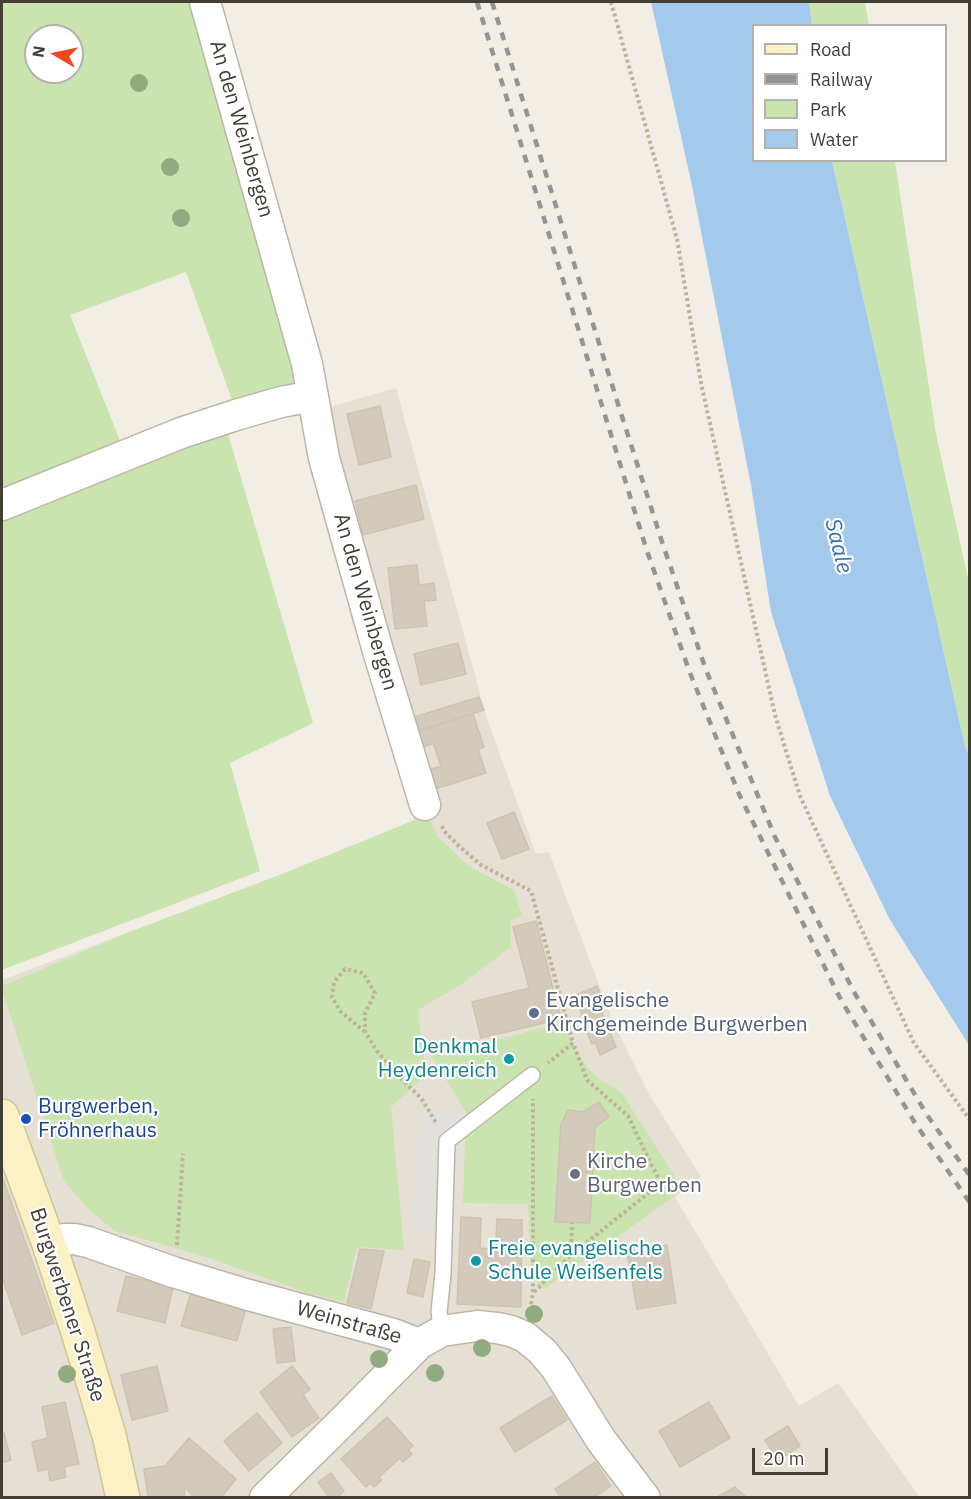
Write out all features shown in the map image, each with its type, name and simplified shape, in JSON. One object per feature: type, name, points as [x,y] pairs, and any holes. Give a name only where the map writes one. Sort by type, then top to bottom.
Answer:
[{"type":"main road","name":"Burgwerbener Straße","points":[[2,1116],[49,1244],[95,1386],[123,1497]]},
{"type":"street","name":"An den Weinbergen","points":[[205,2],[299,334],[324,458],[378,651],[425,805]]},
{"type":"street","points":[[2,505],[181,433],[281,402],[313,396]]},
{"type":"street","name":"Weinstraße","points":[[49,1244],[64,1239],[88,1242],[245,1294],[393,1334],[431,1338],[477,1326],[504,1330],[525,1338],[542,1351],[556,1368],[601,1440],[645,1497]]},
{"type":"street","points":[[265,1497],[431,1338]]},
{"type":"lane","points":[[431,1338],[439,1312],[443,1274],[447,1141],[532,1075]]},
{"type":"path","points":[[611,2],[676,239],[701,382],[775,715],[800,796],[915,1043],[969,1120]]},
{"type":"path","points":[[425,805],[436,815],[444,831],[481,865],[531,891],[573,1043],[587,1080],[628,1116],[661,1183],[571,1255],[533,1293]]},
{"type":"path","points":[[364,1032],[364,1013],[375,993],[363,973],[345,969],[334,982],[332,997],[340,1011],[364,1032],[399,1077],[421,1098],[447,1141]]},
{"type":"path","points":[[525,1338],[533,1293],[532,1075],[573,1043]]},
{"type":"path","points":[[173,1272],[179,1233],[183,1154]]},
{"type":"path","points":[[571,1255],[572,1223]]},
{"type":"shaded area","points":[[396,388],[487,719],[536,854],[549,852],[613,1022],[650,1096],[701,1177],[675,1197],[799,1406],[838,1383],[920,1497],[2,1498],[2,980],[277,876],[414,821],[301,415]]},
{"type":"shaded area","points":[[422,1108],[466,1112],[454,1232],[410,1228]]},
{"type":"green space","points":[[2,2],[196,2],[300,382],[233,403],[186,272],[70,315],[121,443],[2,490]]},
{"type":"green space","points":[[809,2],[865,2],[869,24],[812,24]]},
{"type":"green space","points":[[832,162],[895,162],[936,434],[969,583],[969,756]]},
{"type":"green space","points":[[226,427],[313,723],[230,763],[260,871],[2,970],[2,517]]},
{"type":"green space","points":[[427,815],[437,836],[470,867],[514,890],[522,916],[510,921],[511,947],[460,985],[418,1010],[426,1075],[391,1107],[404,1250],[357,1247],[344,1302],[311,1294],[200,1255],[115,1231],[88,1209],[64,1181],[2,986],[132,931],[277,876]]},
{"type":"green space","points":[[561,1023],[584,1063],[596,1077],[622,1093],[683,1190],[544,1289],[531,1277],[528,1204],[463,1203],[466,1112],[429,1052],[483,1043]]},
{"type":"water","name":"Saale","points":[[651,2],[809,2],[812,24],[752,24],[752,162],[832,162],[969,756],[969,1045],[890,920],[830,796],[771,612],[751,485],[691,181]]},
{"type":"building","points":[[380,406],[391,457],[359,465],[347,414]]},
{"type":"building","points":[[416,485],[424,519],[363,535],[355,501]]},
{"type":"building","points":[[417,565],[419,585],[434,583],[436,600],[424,601],[427,626],[395,629],[388,568]]},
{"type":"building","points":[[458,643],[466,674],[421,685],[414,654]]},
{"type":"building","points":[[479,697],[484,710],[419,731],[414,717]]},
{"type":"building","points":[[473,714],[484,747],[478,749],[486,773],[435,789],[429,770],[441,766],[433,743],[424,747],[419,731]]},
{"type":"building","points":[[514,812],[529,849],[502,859],[487,823]]},
{"type":"building","points":[[536,921],[561,1019],[481,1038],[472,1002],[529,988],[513,927]]},
{"type":"building","points":[[597,986],[604,1003],[599,1005],[616,1047],[600,1055],[595,1042],[592,1044],[574,996]]},
{"type":"building","name":"Kirche Burgwerben","points":[[599,1102],[609,1117],[595,1127],[590,1223],[555,1222],[561,1124],[568,1110],[583,1112]]},
{"type":"building","points":[[2,1176],[54,1323],[22,1335],[2,1277]]},
{"type":"building","name":"Freie evangelische Schule Weißenfels","points":[[461,1217],[481,1218],[480,1248],[489,1249],[488,1258],[492,1258],[495,1262],[497,1219],[522,1220],[521,1307],[457,1304]]},
{"type":"building","points":[[667,1245],[676,1303],[637,1309],[627,1252]]},
{"type":"building","points":[[360,1249],[384,1251],[371,1309],[347,1303]]},
{"type":"building","points":[[414,1259],[430,1262],[423,1297],[407,1293]]},
{"type":"building","points":[[126,1276],[173,1287],[165,1323],[117,1311]]},
{"type":"building","points":[[191,1292],[246,1307],[237,1341],[181,1326]]},
{"type":"building","points":[[291,1327],[295,1361],[277,1363],[273,1329]]},
{"type":"building","points":[[157,1366],[168,1411],[132,1420],[121,1375]]},
{"type":"building","points":[[292,1366],[310,1389],[303,1395],[319,1418],[292,1437],[260,1392]]},
{"type":"building","points":[[552,1396],[567,1420],[515,1452],[500,1428]]},
{"type":"building","points":[[65,1402],[79,1464],[64,1467],[66,1477],[50,1481],[48,1469],[38,1471],[32,1442],[48,1438],[42,1407]]},
{"type":"building","points":[[709,1402],[730,1438],[680,1467],[659,1431]]},
{"type":"building","points":[[257,1413],[282,1443],[249,1471],[224,1441]]},
{"type":"building","points":[[387,1417],[413,1446],[408,1450],[412,1454],[403,1462],[400,1458],[379,1477],[382,1480],[374,1487],[370,1483],[366,1487],[341,1459]]},
{"type":"building","points":[[788,1426],[800,1446],[778,1461],[765,1440]]},
{"type":"building","points":[[4,1433],[11,1460],[2,1463],[2,1434]]},
{"type":"building","points":[[189,1438],[236,1479],[221,1498],[195,1498],[184,1487],[185,1498],[148,1498],[144,1469],[165,1466]]},
{"type":"building","points":[[595,1462],[611,1486],[593,1498],[561,1498],[555,1489]]},
{"type":"building","points":[[331,1473],[344,1491],[337,1498],[330,1498],[318,1482]]},
{"type":"building","points":[[735,1487],[747,1498],[716,1498]]},
{"type":"railway","points":[[477,2],[647,551],[690,673],[739,794],[841,1000],[915,1123],[970,1203]]},
{"type":"railway","points":[[492,2],[663,545],[706,670],[775,837],[854,992],[927,1115],[970,1176]]},
{"type":"place","name":"Evangelische Kirchgemeinde Burgwerben","points":[[534,1013]]},
{"type":"place","name":"Denkmal Heydenreich","points":[[509,1059]]},
{"type":"place","name":"Burgwerben, Fröhnerhaus","points":[[26,1119]]},
{"type":"place","name":"Kirche Burgwerben","points":[[575,1174]]},
{"type":"place","name":"Freie evangelische Schule Weißenfels","points":[[476,1261]]}]
